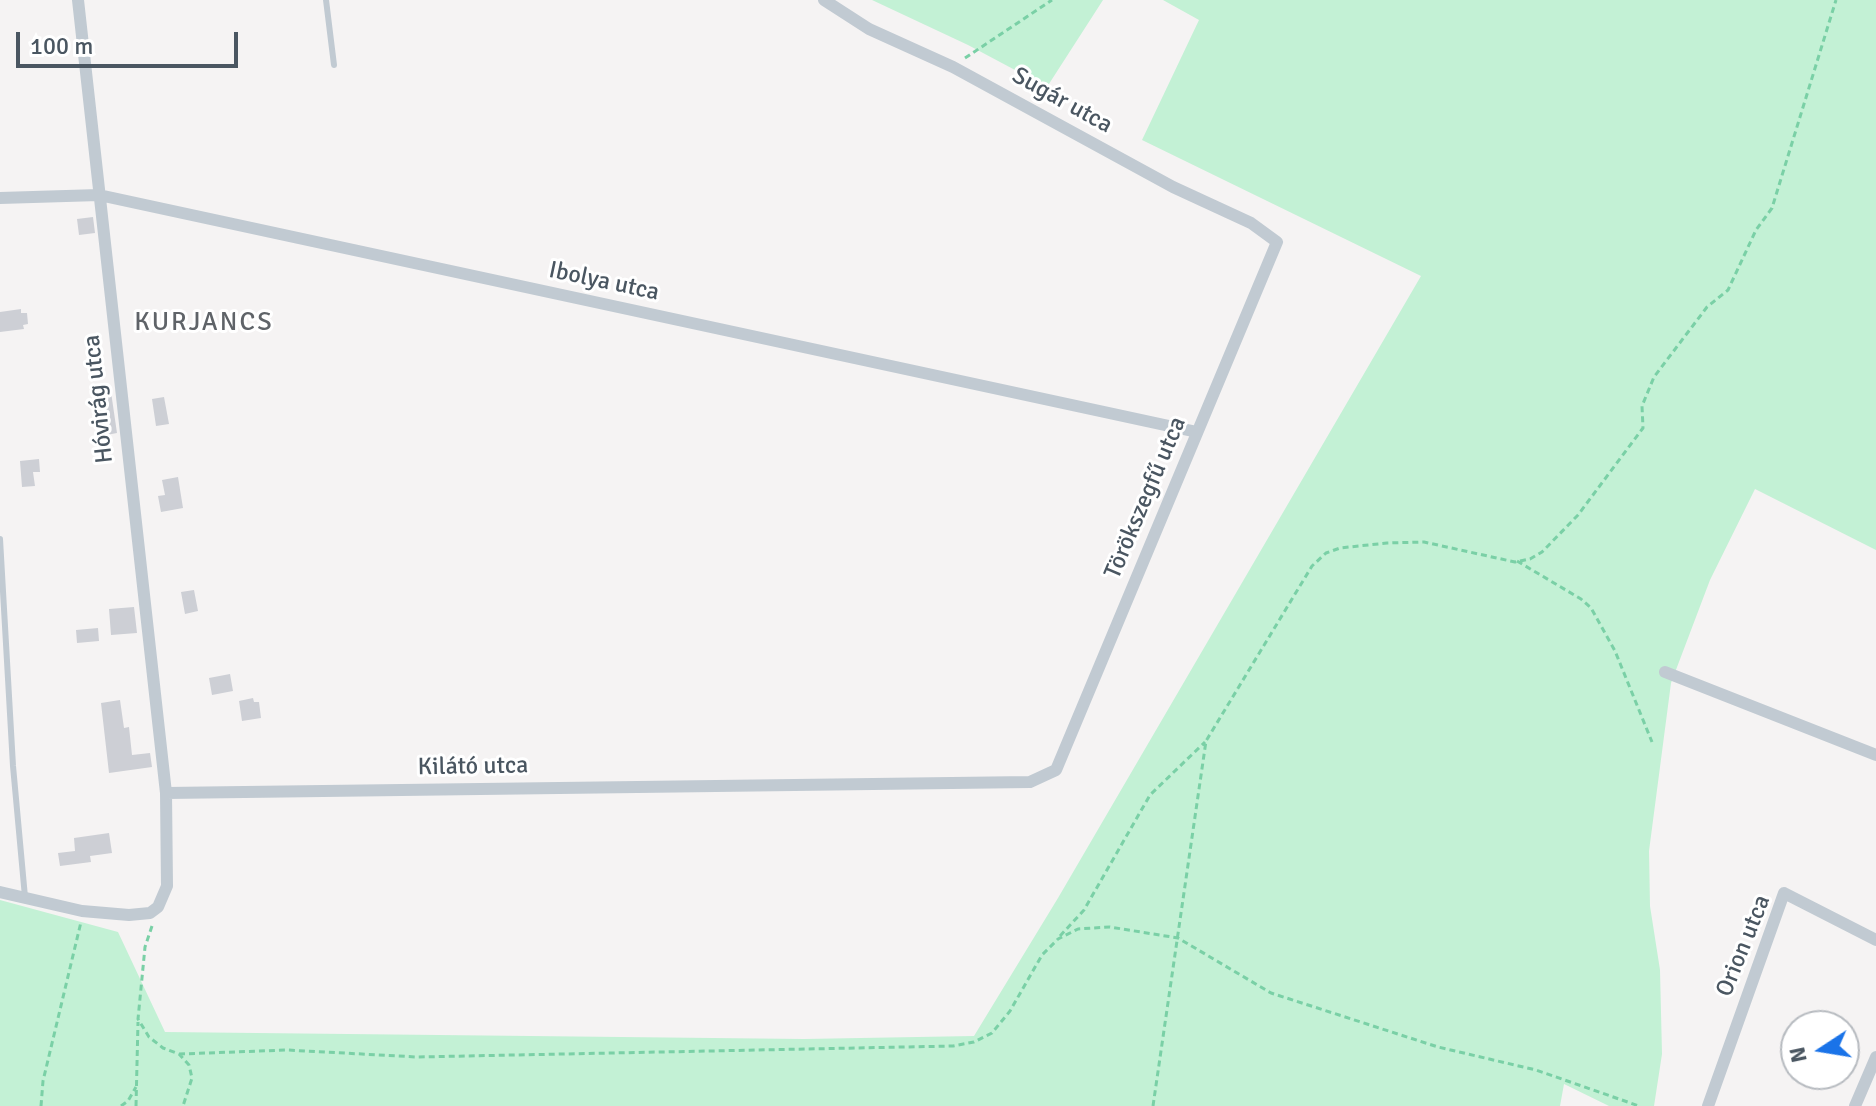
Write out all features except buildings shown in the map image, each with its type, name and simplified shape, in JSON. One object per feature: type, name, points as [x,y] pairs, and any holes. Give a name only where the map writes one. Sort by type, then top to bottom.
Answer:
[{"type":"street","name":"Hóvirág utca","points":[[78,0],[166,793]]},
{"type":"street","name":"Sugár utca","points":[[824,0],[869,29],[953,67],[1173,187],[1251,223],[1277,242]]},
{"type":"street","name":"Ibolya utca","points":[[0,198],[99,195],[1197,432]]},
{"type":"street","name":"Törökszegfű utca","points":[[1056,770],[1277,242]]},
{"type":"street","points":[[1665,672],[1876,755]]},
{"type":"street","name":"Kilátó utca","points":[[166,793],[1030,782],[1056,770]]},
{"type":"street","points":[[0,892],[82,911],[129,915],[150,913],[158,907],[167,886],[166,793]]},
{"type":"street","name":"Orion utca","points":[[1708,1106],[1784,893],[1876,940]]},
{"type":"street","points":[[1855,1106],[1876,1057]]},
{"type":"lane","points":[[326,0],[334,65]]},
{"type":"lane","points":[[0,539],[13,766],[25,897]]},
{"type":"path","points":[[953,67],[1052,0]]},
{"type":"path","points":[[1517,561],[1530,559],[1542,552],[1578,515],[1643,428],[1642,406],[1654,377],[1707,307],[1728,290],[1756,230],[1772,208],[1836,0]]},
{"type":"path","points":[[138,1019],[149,1037],[163,1048],[179,1054],[287,1050],[417,1057],[953,1046],[974,1042],[992,1033],[1010,1011],[1042,955],[1084,910],[1150,795],[1206,741],[1312,566],[1326,553],[1356,546],[1424,542],[1517,561],[1568,591],[1591,608],[1615,651],[1652,742]]},
{"type":"path","points":[[1153,1106],[1206,741]]},
{"type":"path","points":[[136,1106],[138,1019],[145,947],[158,907]]},
{"type":"path","points":[[41,1106],[43,1081],[82,911]]},
{"type":"path","points":[[1058,939],[1078,929],[1110,927],[1178,938],[1271,993],[1438,1047],[1536,1070],[1639,1106]]},
{"type":"path","points":[[179,1054],[189,1065],[192,1078],[183,1106]]},
{"type":"path","points":[[121,1106],[128,1101],[137,1085]]},
{"type":"green space","points":[[872,0],[1103,0],[1047,87],[968,45]]},
{"type":"green space","points":[[1163,0],[1876,0],[1876,550],[1755,489],[1710,580],[1671,683],[1649,851],[1650,906],[1660,970],[1662,1054],[1654,1106],[1609,1106],[1564,1084],[1560,1106],[0,1106],[0,900],[118,932],[165,1032],[804,1039],[974,1036],[1058,898],[1421,276],[1142,140],[1199,20]]},
{"type":"district","name":"KURJANCS","points":[[204,323]]}]
